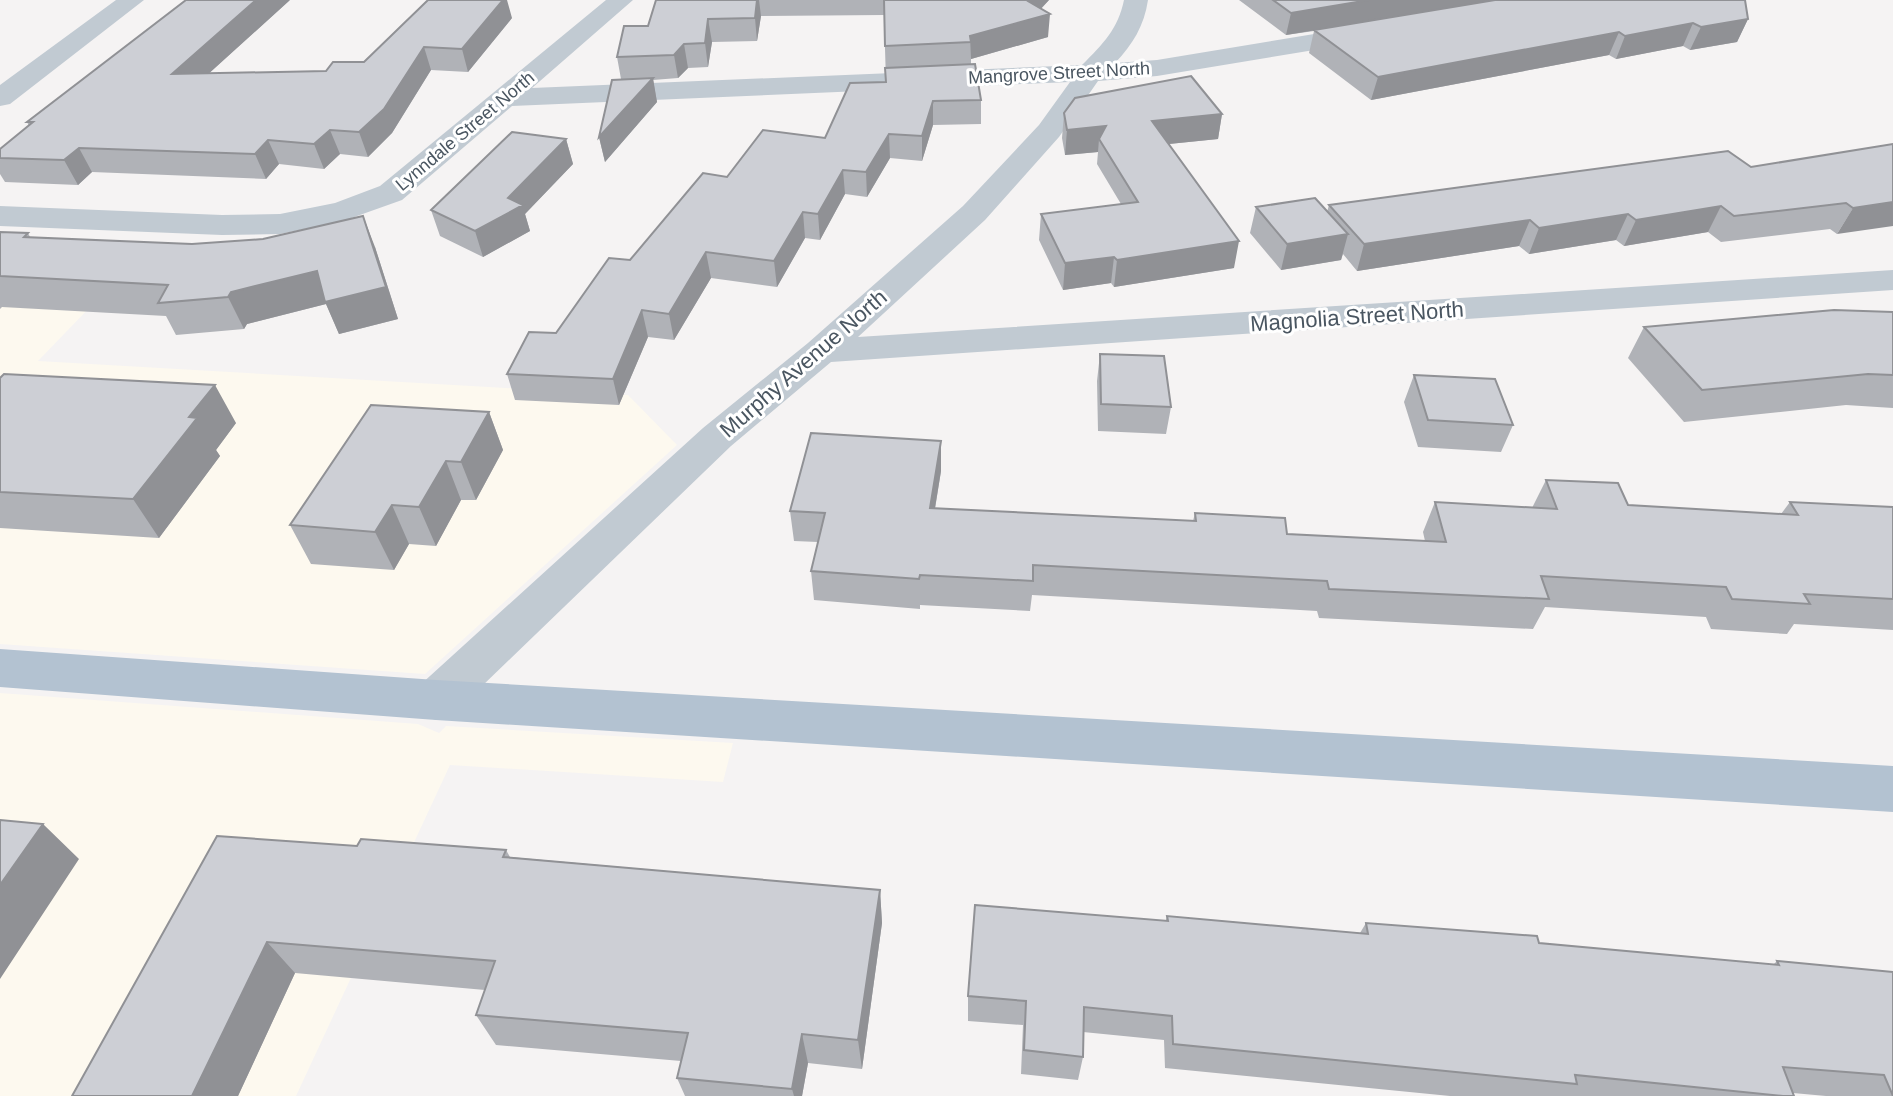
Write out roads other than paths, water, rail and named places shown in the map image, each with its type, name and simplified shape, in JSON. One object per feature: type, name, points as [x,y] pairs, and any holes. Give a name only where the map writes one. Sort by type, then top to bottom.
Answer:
[{"type":"main road","points":[[0,668],[436,700],[1893,789]]},
{"type":"street","points":[[3,93],[132,0]]},
{"type":"street","name":"Lynndale Street North","points":[[0,216],[222,225],[280,224],[343,211],[391,193],[621,0]]},
{"type":"street","name":"Murphy Avenue North","points":[[436,700],[717,437],[821,351],[974,213],[1049,131],[1090,73],[1118,44],[1132,21],[1136,0]]},
{"type":"street","name":"Mangrove Street North","points":[[505,98],[1157,68],[1397,28]]},
{"type":"street","name":"Magnolia Street North","points":[[821,351],[1893,280]]}]
